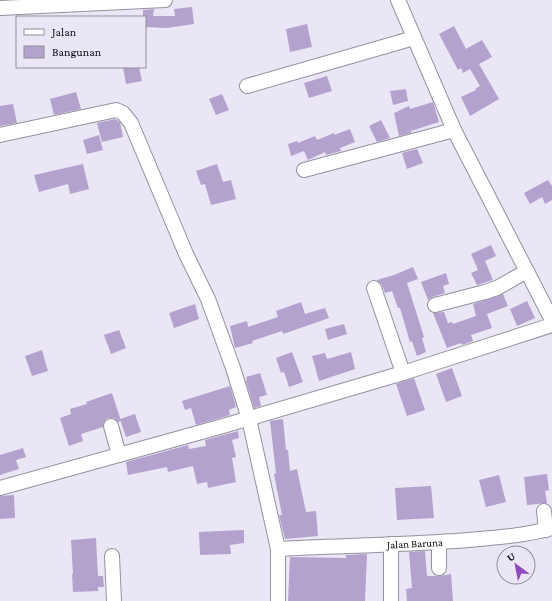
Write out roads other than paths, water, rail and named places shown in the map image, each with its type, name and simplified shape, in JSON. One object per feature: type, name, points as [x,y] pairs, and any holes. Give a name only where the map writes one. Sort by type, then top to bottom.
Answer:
[{"type":"street","points":[[0,8],[165,0]]},
{"type":"street","points":[[398,0],[454,130],[552,320]]},
{"type":"street","points":[[247,86],[414,38]]},
{"type":"street","points":[[0,135],[116,110],[123,113],[131,123],[186,254],[208,299],[249,418],[278,549],[278,601]]},
{"type":"street","points":[[304,170],[454,130]]},
{"type":"street","points":[[435,305],[497,288],[527,271]]},
{"type":"street","points":[[374,288],[403,373]]},
{"type":"street","points":[[0,488],[403,373],[552,325]]},
{"type":"street","points":[[112,426],[119,455]]},
{"type":"street","points":[[544,512],[549,529]]},
{"type":"street","name":"Jalan Baruna","points":[[278,549],[439,542],[518,535],[549,529]]},
{"type":"street","points":[[439,542],[439,568]]},
{"type":"street","points":[[391,544],[391,601]]},
{"type":"street","points":[[112,556],[114,601]]}]
